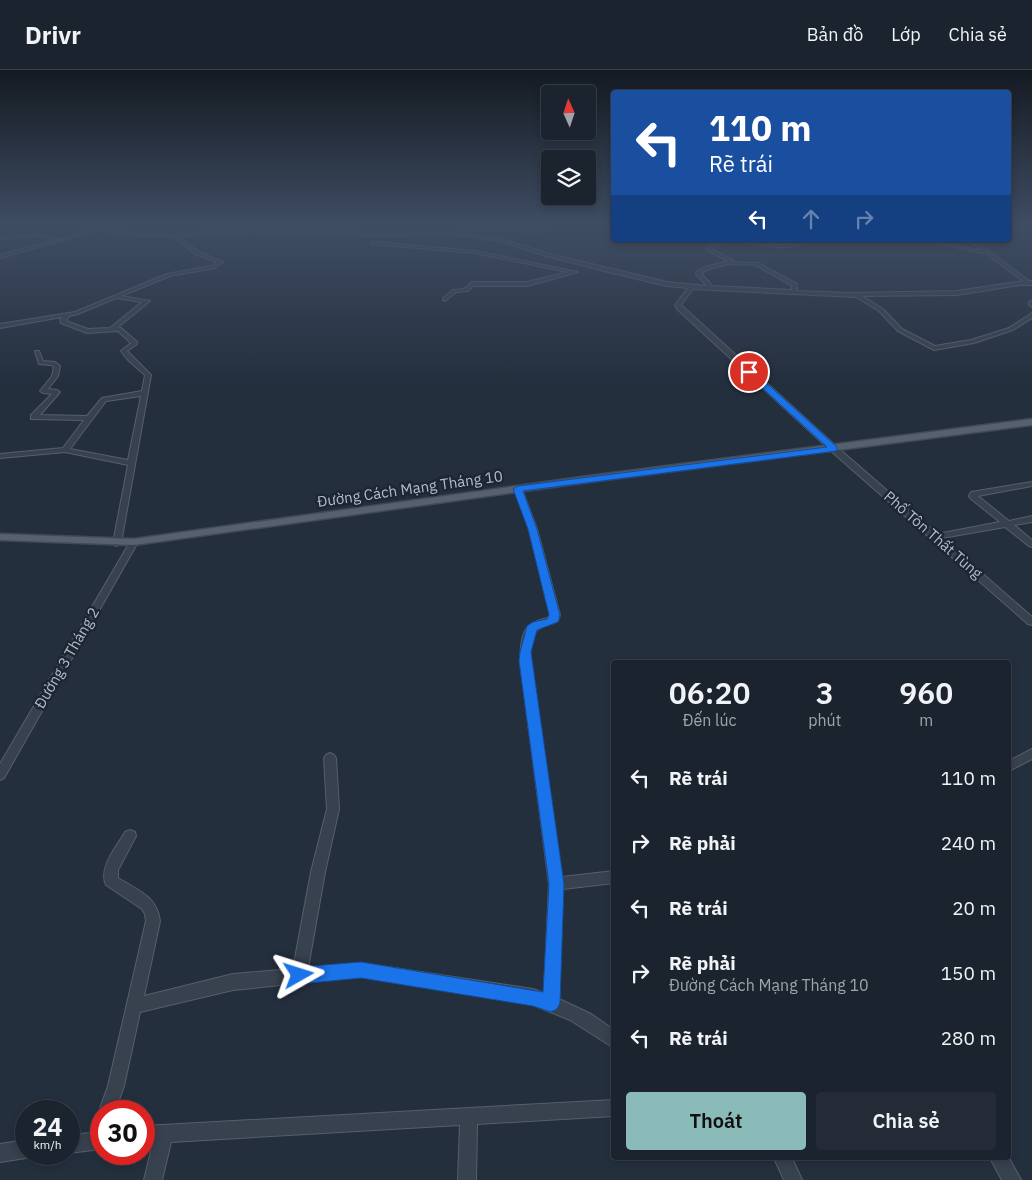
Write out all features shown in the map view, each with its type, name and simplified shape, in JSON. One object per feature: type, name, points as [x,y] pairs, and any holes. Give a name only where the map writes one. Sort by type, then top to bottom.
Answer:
[{"type":"main road","name":"Đường Cách Mạng Tháng 10","points":[[0,537],[117,543],[134,542],[518,489],[1032,422]]},
{"type":"street","points":[[0,326],[67,315],[118,297],[164,277]]},
{"type":"street","points":[[445,299],[455,291],[465,290],[473,284],[527,284],[559,277]]},
{"type":"street","points":[[638,277],[667,284],[692,287],[857,295],[957,293],[1030,283]]},
{"type":"street","points":[[701,277],[711,288]]},
{"type":"street","points":[[780,277],[795,285],[794,292]]},
{"type":"street","name":"Phố Tôn Thất Tùng","points":[[692,287],[678,305],[679,308],[834,449],[1032,622]]},
{"type":"street","points":[[857,295],[881,310],[900,330],[934,348],[972,342],[993,335],[1011,328],[1032,315]]},
{"type":"street","points":[[112,329],[147,302],[118,297]]},
{"type":"street","points":[[67,315],[63,322],[83,331],[119,329],[135,342],[124,352],[130,361],[147,373],[145,393],[131,463],[131,474],[117,543]]},
{"type":"street","points":[[37,352],[41,363],[53,363],[57,366],[55,376],[43,391],[58,392],[34,417],[88,418]]},
{"type":"street","points":[[65,450],[104,398],[145,393]]},
{"type":"street","points":[[0,456],[65,450],[131,463]]},
{"type":"street","points":[[1032,484],[974,494],[975,499],[1032,544]]},
{"type":"street","points":[[518,489],[532,529],[555,615],[554,619],[550,622],[531,628],[525,661],[556,884],[551,1003]]},
{"type":"street","points":[[935,537],[1032,519]]},
{"type":"street","name":"Đường 3 Tháng 2","points":[[0,775],[134,542]]},
{"type":"street","points":[[1011,765],[1032,754]]},
{"type":"street","points":[[299,975],[318,872],[333,809],[330,758]]},
{"type":"street","points":[[111,1100],[135,1006],[153,922],[152,912],[147,904],[123,887],[114,884],[110,876],[111,870],[130,836]]},
{"type":"street","points":[[556,884],[611,877]]},
{"type":"street","points":[[135,1006],[232,982],[361,970],[533,998],[551,1003],[586,1019],[611,1038]]},
{"type":"street","points":[[155,1134],[611,1108]]},
{"type":"street","points":[[467,1180],[469,1116]]},
{"type":"street","points":[[153,1180],[164,1134]]},
{"type":"street","points":[[0,1153],[15,1151]]},
{"type":"street","points":[[784,1160],[793,1180]]},
{"type":"street","points":[[1000,1160],[1012,1180]]},
{"type":"route","points":[[299,975],[361,970],[533,998],[551,1003],[556,884],[525,661],[531,628],[550,622],[554,619],[555,615],[530,520],[518,489],[834,449],[749,372]]}]
